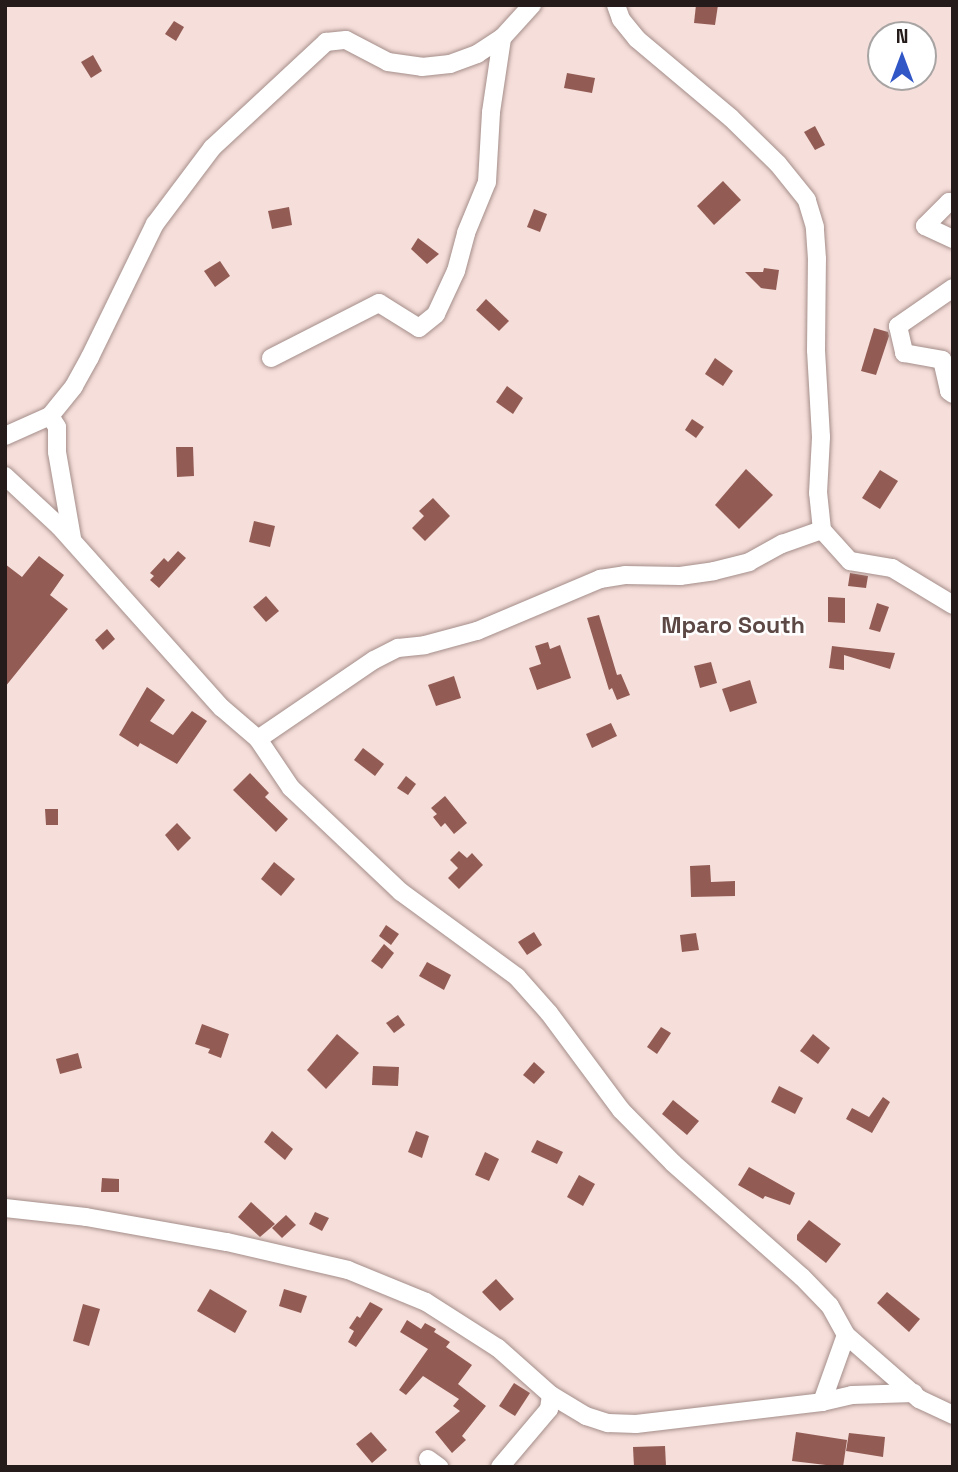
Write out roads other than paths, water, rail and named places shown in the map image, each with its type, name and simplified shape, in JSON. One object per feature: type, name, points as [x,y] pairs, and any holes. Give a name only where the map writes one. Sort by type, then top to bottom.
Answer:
[{"type":"street","points":[[5,436],[50,416],[74,386],[110,322],[155,224],[212,148],[316,49],[326,42],[346,40],[388,62],[422,67],[450,64],[477,54],[502,38],[532,5]]},
{"type":"street","points":[[616,5],[621,19],[637,39],[731,118],[778,163],[807,200],[815,227],[817,259],[816,350],[821,437],[818,494],[822,530],[850,561],[892,568],[953,605]]},
{"type":"street","points":[[271,358],[379,303],[419,328],[436,314],[456,271],[466,233],[487,182],[491,112],[502,38]]},
{"type":"street","points":[[953,203],[949,202],[925,226],[953,239]]},
{"type":"street","points":[[953,288],[898,326],[904,353],[942,360],[949,391],[953,394]]},
{"type":"street","points":[[50,416],[58,427],[57,452],[72,540]]},
{"type":"street","points":[[5,476],[72,540],[222,708],[258,739],[291,788],[401,892],[517,976],[549,1013],[621,1110],[673,1163],[802,1278],[830,1307],[846,1335],[914,1393],[953,1415]]},
{"type":"street","points":[[258,739],[374,660],[398,648],[425,645],[477,631],[600,579],[625,575],[680,576],[714,571],[749,562],[782,544],[822,530]]},
{"type":"street","points":[[5,1208],[86,1217],[227,1242],[348,1270],[426,1302],[498,1348],[551,1395],[586,1416],[608,1423],[636,1424],[822,1402],[852,1395],[914,1393]]},
{"type":"street","points":[[822,1402],[846,1335]]},
{"type":"street","points":[[499,1467],[549,1409],[551,1395]]},
{"type":"district","name":"Mparo South","points":[[733,625]]}]
